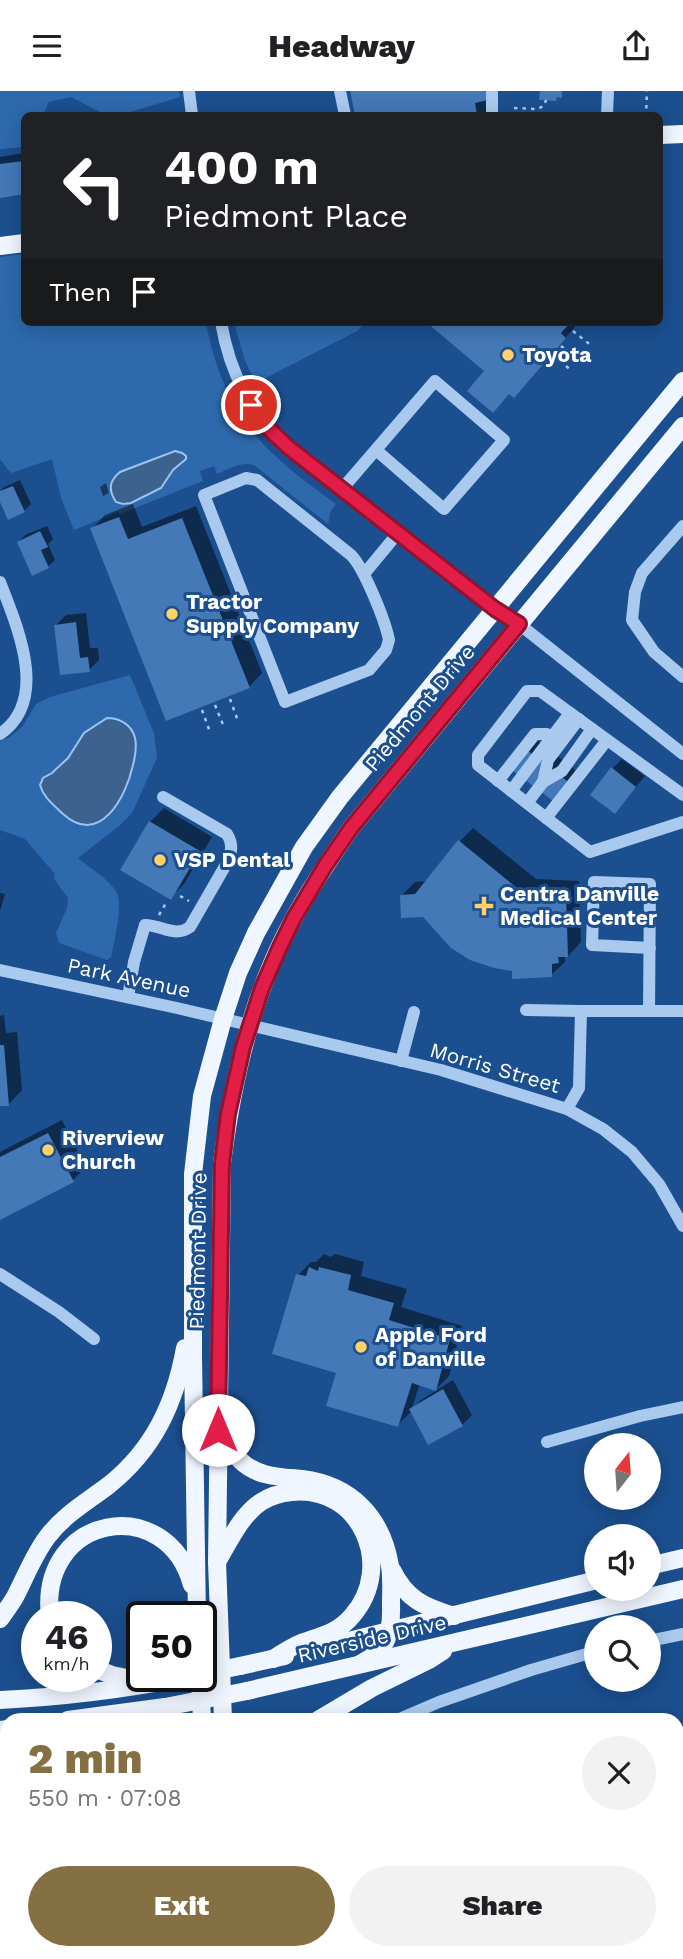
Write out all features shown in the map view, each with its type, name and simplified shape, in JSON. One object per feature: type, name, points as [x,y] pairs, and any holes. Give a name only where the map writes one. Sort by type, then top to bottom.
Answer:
[{"type":"main road","points":[[663,135],[683,134]]},
{"type":"main road","points":[[0,246],[21,243]]},
{"type":"main road","name":"Piedmont Drive","points":[[197,1601],[193,1174],[202,1096],[238,973],[256,933],[304,847],[340,797],[683,381]]},
{"type":"main road","name":"Piedmont Drive","points":[[223,1713],[217,1562],[222,1163],[228,1114],[249,1025],[294,918],[325,866],[358,819],[683,426]]},
{"type":"main road","points":[[0,1619],[14,1599],[48,1535],[64,1518],[110,1485],[148,1445],[173,1399],[193,1318]]},
{"type":"main road","points":[[219,1323],[223,1341],[223,1420],[235,1453],[242,1462],[267,1475],[309,1480],[342,1491],[365,1509],[385,1546],[390,1568],[389,1632],[380,1650],[360,1664]]},
{"type":"main road","points":[[217,1562],[252,1509],[282,1493],[314,1493],[326,1497],[340,1504],[364,1530],[370,1545],[371,1576],[365,1598],[354,1614],[332,1633],[288,1649],[273,1659]]},
{"type":"main road","points":[[48,1601],[50,1584],[66,1552],[79,1539],[90,1533],[108,1527],[123,1526],[139,1528],[166,1543],[184,1565],[191,1579],[196,1601]]},
{"type":"main road","points":[[661,1563],[683,1558]]},
{"type":"main road","points":[[390,1568],[405,1592],[431,1609],[454,1616]]},
{"type":"main road","name":"Riverside Drive","points":[[217,1671],[389,1632],[584,1583]]},
{"type":"main road","name":"Riverside Drive","points":[[120,1713],[247,1691],[683,1590]]},
{"type":"main road","points":[[330,1713],[372,1688],[429,1660],[454,1643]]},
{"type":"main road","points":[[0,1700],[126,1688]]},
{"type":"main road","points":[[201,1692],[202,1713]]},
{"type":"street","points":[[189,91],[192,112]]},
{"type":"street","points":[[340,91],[344,112]]},
{"type":"street","points":[[492,91],[492,112]]},
{"type":"street","points":[[607,112],[608,91]]},
{"type":"street","points":[[222,326],[232,366],[251,405],[268,428],[288,447],[683,754]]},
{"type":"street","points":[[342,489],[435,381],[504,440],[444,509],[376,450]]},
{"type":"street","points":[[246,478],[257,480],[351,555],[365,574],[388,635],[386,650],[369,670],[285,702],[204,495],[246,478]]},
{"type":"street","points":[[683,526],[642,573],[635,592],[632,620],[654,652],[683,677]]},
{"type":"street","points":[[365,574],[398,533]]},
{"type":"street","points":[[0,582],[21,635],[26,682],[17,717],[12,725],[0,734]]},
{"type":"street","points":[[683,795],[540,691],[527,691],[478,755],[478,765],[590,852],[683,822]]},
{"type":"street","points":[[505,786],[535,734],[547,734],[572,714]]},
{"type":"street","points":[[543,782],[548,760],[572,714]]},
{"type":"street","points":[[505,786],[572,714]]},
{"type":"street","points":[[527,803],[543,782],[562,771],[600,734]]},
{"type":"street","points":[[544,816],[600,734]]},
{"type":"street","points":[[128,997],[134,962],[145,925],[177,932],[190,927],[232,851],[227,834],[163,797]]},
{"type":"street","points":[[649,1011],[650,947],[650,884],[594,882],[592,946],[650,947]]},
{"type":"street","name":"Park Avenue","points":[[0,969],[249,1025]]},
{"type":"street","points":[[526,1010],[683,1011]]},
{"type":"street","points":[[567,1109],[579,1088],[581,1011]]},
{"type":"street","points":[[401,1061],[414,1012]]},
{"type":"street","name":"Morris Street","points":[[249,1025],[440,1070],[567,1109],[603,1129],[632,1152],[659,1184],[683,1226]]},
{"type":"street","points":[[0,1274],[59,1312],[94,1339]]},
{"type":"street","points":[[547,1442],[683,1407]]},
{"type":"street","points":[[661,1639],[683,1634]]},
{"type":"street","points":[[413,1713],[505,1679],[584,1654]]},
{"type":"path","points":[[646,112],[647,91]]},
{"type":"path","points":[[514,108],[539,109],[544,106],[546,100]]},
{"type":"path","points":[[573,331],[593,347]]},
{"type":"path","points":[[561,346],[580,362]]},
{"type":"path","points":[[553,355],[572,371]]},
{"type":"path","points":[[230,699],[238,721]]},
{"type":"path","points":[[215,705],[224,727]]},
{"type":"path","points":[[202,711],[210,732]]},
{"type":"shaded area","points":[[0,91],[179,91],[180,97],[130,112],[100,112],[71,97],[49,102],[44,112],[21,112],[21,147],[0,149]]},
{"type":"shaded area","points":[[21,254],[21,326],[207,326],[220,374],[236,407],[269,450],[336,504],[331,510],[328,524],[254,465],[244,464],[217,474],[214,466],[200,471],[203,481],[74,530],[61,498],[52,459],[11,473],[0,459],[0,257]]},
{"type":"shaded area","points":[[235,326],[362,326],[256,383],[245,361]]},
{"type":"shaded area","points":[[175,451],[182,453],[186,459],[173,470],[161,488],[131,503],[116,502],[111,486],[120,472]]},
{"type":"shaded area","points":[[130,675],[154,733],[157,758],[132,813],[78,858],[108,882],[118,897],[116,933],[111,957],[107,960],[59,943],[56,933],[67,908],[68,898],[54,879],[55,874],[25,839],[0,830],[0,741],[22,727],[36,704],[50,697]]},
{"type":"shaded area","points":[[107,718],[125,723],[133,733],[136,752],[130,778],[118,803],[109,814],[89,825],[76,823],[49,801],[40,785],[43,778],[68,758],[84,733]]},
{"type":"building","points":[[350,91],[486,91],[488,100],[475,103],[476,112],[354,112]]},
{"type":"building","points":[[540,91],[562,91],[562,98],[557,97],[556,101],[539,100]]},
{"type":"building","points":[[21,161],[21,194],[0,198],[0,164]]},
{"type":"building","name":"Toyota","points":[[431,326],[567,326],[561,333],[566,338],[514,398],[509,394],[493,413],[467,391],[484,371]]},
{"type":"building","points":[[13,486],[25,512],[8,520],[0,502],[0,491]]},
{"type":"building","name":"Tractor Supply Company","points":[[119,517],[128,539],[182,518],[250,688],[166,721],[90,528]]},
{"type":"building","points":[[40,531],[48,547],[41,550],[49,568],[32,576],[17,542]]},
{"type":"building","points":[[76,622],[80,658],[88,657],[90,672],[60,675],[54,625]]},
{"type":"building","points":[[527,750],[575,787],[561,807],[512,770]]},
{"type":"building","points":[[611,767],[636,787],[615,814],[590,795]]},
{"type":"building","name":"VSP Dental","points":[[149,821],[200,851],[171,900],[120,870]]},
{"type":"building","name":"Centra Danville Medical Center","points":[[458,840],[522,892],[566,893],[568,957],[558,957],[559,963],[552,964],[552,977],[512,979],[512,971],[470,960],[451,948],[423,917],[401,918],[400,895],[415,894]]},
{"type":"building","points":[[0,1045],[4,1045],[9,1106],[0,1106]]},
{"type":"building","points":[[48,1133],[74,1182],[0,1220],[0,1157]]},
{"type":"building","name":"Apple Ford of Danville","points":[[309,1267],[318,1271],[319,1267],[351,1275],[348,1290],[394,1303],[389,1320],[450,1339],[436,1391],[412,1383],[398,1427],[326,1406],[336,1373],[272,1354],[296,1274],[306,1276]]},
{"type":"building","points":[[443,1389],[463,1426],[428,1445],[409,1409]]},
{"type":"place","name":"Toyota","points":[[508,355]]},
{"type":"place","name":"Tractor Supply Company","points":[[172,614]]},
{"type":"place","name":"VSP Dental","points":[[160,860]]},
{"type":"place","name":"Centra Danville Medical Center","points":[[484,906]]},
{"type":"place","name":"Riverview Church","points":[[48,1150]]},
{"type":"place","name":"Apple Ford of Danville","points":[[361,1347]]},
{"type":"route","points":[[218,1430],[222,1163],[228,1114],[243,1047],[262,988],[294,918],[351,828],[519,624],[495,609],[288,447],[268,428],[251,405]]}]
